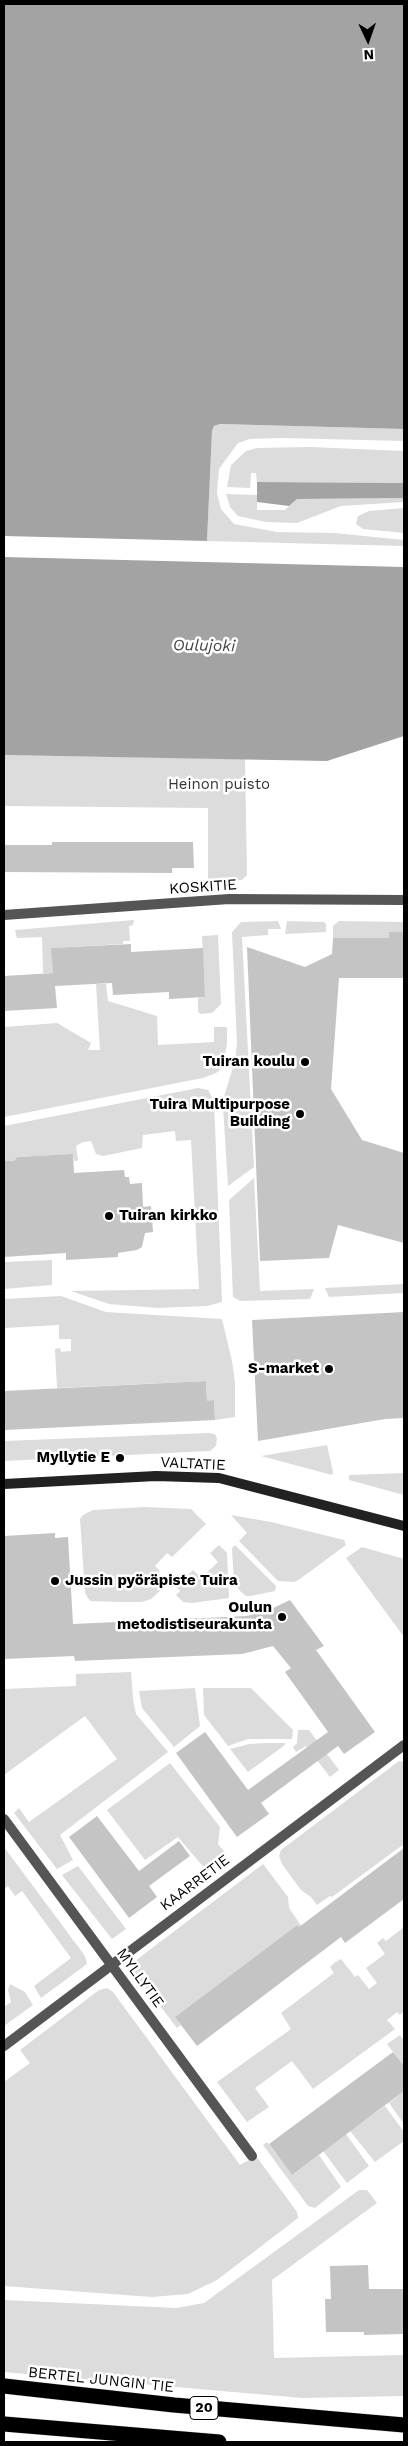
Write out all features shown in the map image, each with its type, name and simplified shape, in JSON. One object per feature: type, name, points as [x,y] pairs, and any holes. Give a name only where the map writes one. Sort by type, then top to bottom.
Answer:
[{"type":"highway","name":"BERTEL JUNGIN TIE","points":[[4,2386],[174,2405],[404,2425]]},
{"type":"highway","name":"20","points":[[4,2424],[219,2442]]},
{"type":"street","name":"KOSKITIE","points":[[4,915],[236,899],[404,900]]},
{"type":"street","name":"VALTATIE","points":[[4,1484],[156,1476],[219,1478],[404,1526]]},
{"type":"street","name":"KAARRETIE","points":[[4,2046],[404,1745]]},
{"type":"street","name":"MYLLYTIE","points":[[4,1819],[252,2156]]},
{"type":"green space","points":[[220,424],[404,429],[404,441],[282,438],[250,439],[238,443],[219,469],[217,493],[221,509],[234,524],[277,532],[334,533],[404,540],[404,546],[207,541],[212,431],[214,426]]},
{"type":"green space","points":[[311,447],[404,451],[404,483],[257,482],[256,473],[251,473],[250,488],[227,487],[231,465],[246,451],[257,448]]},
{"type":"green space","points":[[226,494],[257,495],[257,510],[285,510],[297,499],[404,498],[404,502],[341,506],[297,523],[266,522],[238,516],[230,507]]},
{"type":"green space","points":[[404,508],[404,533],[363,529],[356,524],[358,516],[369,511]]},
{"type":"green space","name":"Heinon puisto","points":[[4,755],[245,759],[247,875],[242,880],[208,882],[208,808],[4,806]]},
{"type":"green space","points":[[134,920],[133,925],[129,926],[130,941],[123,941],[123,944],[52,948],[53,973],[43,973],[42,937],[17,938],[15,930]]},
{"type":"green space","points":[[278,921],[281,929],[268,929],[268,935],[242,937],[254,1167],[228,1186],[223,1106],[235,1061],[237,1043],[232,932],[241,922]]},
{"type":"green space","points":[[287,921],[324,922],[326,924],[326,932],[285,934]]},
{"type":"green space","points":[[339,921],[404,922],[404,932],[390,932],[389,938],[333,938],[333,926]]},
{"type":"green space","points":[[218,935],[221,1004],[212,1013],[201,1014],[198,1012],[198,998],[205,997],[202,936]]},
{"type":"green space","points":[[96,984],[106,984],[108,1001],[157,1016],[158,1045],[214,1042],[214,1027],[227,1027],[227,1045],[222,1068],[216,1073],[203,1078],[4,1117],[4,1027],[57,1023],[91,1043],[88,1050],[100,1050]]},
{"type":"green space","points":[[198,1088],[208,1090],[214,1101],[222,1302],[207,1306],[158,1308],[109,1304],[71,1291],[199,1289],[191,1140],[176,1141],[175,1131],[143,1135],[142,1148],[103,1156],[96,1154],[91,1141],[83,1142],[76,1146],[78,1160],[76,1161],[74,1161],[73,1154],[17,1157],[14,1161],[4,1161],[4,1126]]},
{"type":"green space","points":[[254,1178],[260,1291],[314,1289],[310,1299],[240,1301],[233,1297],[229,1200]]},
{"type":"green space","points":[[52,1260],[52,1285],[4,1289],[4,1262]]},
{"type":"green space","points":[[404,1284],[404,1293],[329,1297],[325,1288]]},
{"type":"green space","points":[[61,1296],[106,1312],[222,1319],[235,1383],[235,1417],[215,1420],[214,1401],[207,1401],[206,1381],[57,1388],[55,1349],[60,1348],[61,1352],[71,1351],[71,1339],[59,1339],[59,1325],[4,1328],[4,1299]]},
{"type":"green space","points":[[215,1434],[217,1439],[216,1446],[210,1451],[4,1461],[4,1441]]},
{"type":"green space","points":[[327,1445],[332,1475],[261,1456]]},
{"type":"green space","points":[[404,1473],[404,1495],[349,1480],[349,1475]]},
{"type":"green space","points":[[145,1507],[191,1509],[206,1524],[172,1557],[167,1553],[155,1566],[159,1570],[160,1591],[151,1599],[142,1602],[90,1601],[85,1593],[80,1519],[83,1515],[93,1510]]},
{"type":"green space","points":[[231,1515],[271,1522],[344,1540],[346,1545],[300,1579],[294,1582],[278,1581],[239,1541],[247,1533]]},
{"type":"green space","points":[[219,1545],[227,1553],[229,1598],[192,1603],[183,1602],[176,1595],[180,1591],[176,1587],[193,1570],[201,1578],[218,1562],[210,1553]]},
{"type":"green space","points":[[235,1545],[276,1586],[275,1591],[246,1596],[240,1591],[234,1584],[232,1548]]},
{"type":"green space","points":[[362,1547],[404,1559],[404,1637],[346,1558]]},
{"type":"green space","points":[[131,1672],[136,1714],[168,1752],[60,1835],[73,1860],[57,1869],[14,1813],[19,1808],[29,1822],[117,1759],[85,1716],[4,1775],[4,1689],[76,1686],[76,1674]]},
{"type":"green space","points":[[195,1688],[200,1726],[174,1747],[142,1708],[139,1691]]},
{"type":"green space","points":[[203,1688],[251,1688],[293,1730],[292,1739],[248,1739],[228,1746],[204,1715]]},
{"type":"green space","points":[[298,1730],[309,1730],[339,1770],[330,1777],[306,1746],[296,1752],[293,1747],[297,1743]]},
{"type":"green space","points":[[285,1743],[285,1745],[248,1772],[230,1749],[249,1744]]},
{"type":"green space","points":[[399,1761],[404,1762],[404,1844],[332,1897],[330,1896],[317,1905],[311,1897],[301,1890],[282,1864],[279,1856],[281,1850]]},
{"type":"green space","points":[[170,1763],[220,1827],[218,1844],[227,1855],[206,1870],[178,1837],[145,1860],[107,1810]]},
{"type":"green space","points":[[4,1847],[85,1956],[87,1964],[41,1998],[34,1986],[71,1958],[22,1891],[15,1896],[8,1886],[4,1889]]},
{"type":"green space","points":[[263,1864],[288,1897],[289,1908],[307,1934],[305,1935],[297,1925],[175,2017],[181,2025],[177,2028],[132,1969],[131,1964]]},
{"type":"green space","points":[[78,1866],[126,1929],[112,1939],[62,1875]]},
{"type":"green space","points":[[404,1927],[404,2011],[400,2015],[397,2012],[387,2020],[395,2029],[313,2089],[292,2061],[255,2088],[269,2107],[247,2122],[217,2082],[291,2029],[281,2013],[334,1973],[330,1967],[334,1963],[341,1959],[355,1977],[358,1975],[369,1989],[377,1983],[366,1968],[385,1954],[377,1943],[383,1938],[386,1941]]},
{"type":"green space","points":[[10,1984],[25,1992],[33,2005],[4,2026],[4,2007],[11,2002],[8,1990]]},
{"type":"green space","points":[[107,1988],[113,1992],[240,2165],[256,2156],[297,2212],[298,2218],[217,2280],[188,2294],[152,2297],[4,2286],[4,2082],[30,2063],[20,2050],[99,1990]]},
{"type":"green space","points":[[400,2035],[404,2041],[404,2066],[387,2044]]},
{"type":"green space","points":[[404,2091],[404,2124],[389,2103]]},
{"type":"green space","points":[[385,2106],[404,2132],[404,2141],[375,2162],[350,2131]]},
{"type":"green space","points":[[346,2134],[369,2166],[347,2183],[323,2151]]},
{"type":"green space","points":[[267,2142],[292,2175],[319,2155],[341,2187],[315,2208],[308,2206],[263,2145]]},
{"type":"green space","points":[[359,2190],[367,2190],[377,2203],[272,2280],[274,2358],[404,2355],[404,2396],[302,2398],[4,2372],[4,2300],[176,2308],[204,2303]]},
{"type":"water","points":[[4,4],[404,4],[404,429],[220,424],[214,426],[212,431],[207,541],[4,536]]},
{"type":"water","points":[[257,482],[404,483],[404,498],[297,499],[289,506],[257,502]]},
{"type":"water","name":"Oulujoki","points":[[4,557],[404,567],[404,736],[327,761],[4,755]]},
{"type":"building","points":[[52,842],[193,842],[194,868],[172,868],[172,873],[4,872],[4,845],[52,845]]},
{"type":"building","name":"Tuira Multipurpose Building","points":[[389,932],[404,932],[404,978],[339,978],[331,1089],[362,1140],[404,1153],[404,1243],[338,1225],[329,1258],[260,1261],[247,947],[305,967],[332,954],[333,938],[389,938]]},
{"type":"building","points":[[131,944],[131,952],[203,948],[205,997],[169,999],[169,992],[113,995],[112,983],[55,986],[57,1008],[4,1011],[4,976],[53,973],[51,948]]},
{"type":"building","name":"Tuiran kirkko","points":[[73,1154],[74,1173],[124,1170],[125,1177],[129,1177],[130,1184],[142,1183],[143,1207],[151,1206],[153,1232],[145,1233],[142,1247],[137,1250],[118,1253],[118,1257],[66,1260],[66,1253],[4,1257],[4,1161],[14,1161],[17,1157]]},
{"type":"building","name":"S-market","points":[[404,1312],[404,1418],[385,1419],[258,1441],[252,1320]]},
{"type":"building","points":[[206,1381],[207,1401],[214,1400],[215,1420],[4,1430],[4,1391]]},
{"type":"building","points":[[55,1533],[55,1538],[68,1537],[73,1624],[247,1616],[269,1610],[290,1600],[324,1646],[316,1650],[375,1732],[344,1754],[338,1746],[261,1803],[269,1814],[237,1837],[176,1753],[205,1732],[248,1790],[328,1732],[285,1672],[291,1668],[273,1646],[242,1654],[75,1661],[74,1656],[4,1659],[4,1536]]},
{"type":"building","points":[[97,1816],[139,1871],[179,1841],[190,1856],[149,1886],[157,1897],[129,1918],[69,1837]]},
{"type":"building","points":[[404,1848],[404,1899],[345,1943],[341,1937],[197,2046],[175,2017],[297,1925],[299,1927]]},
{"type":"building","points":[[393,2052],[404,2066],[404,2091],[292,2175],[269,2144]]},
{"type":"building","points":[[368,2265],[369,2289],[404,2289],[404,2334],[364,2335],[364,2332],[326,2332],[325,2299],[331,2299],[330,2266]]},
{"type":"place","name":"Tuiran koulu","points":[[305,1062]]},
{"type":"place","name":"Tuira Multipurpose Building","points":[[300,1114]]},
{"type":"place","name":"Tuiran kirkko","points":[[109,1216]]},
{"type":"place","name":"S-market","points":[[329,1369]]},
{"type":"place","name":"Myllytie E","points":[[120,1458]]},
{"type":"place","name":"Jussin pyöräpiste Tuira","points":[[55,1581]]},
{"type":"place","name":"Oulun metodistiseurakunta","points":[[282,1617]]}]
